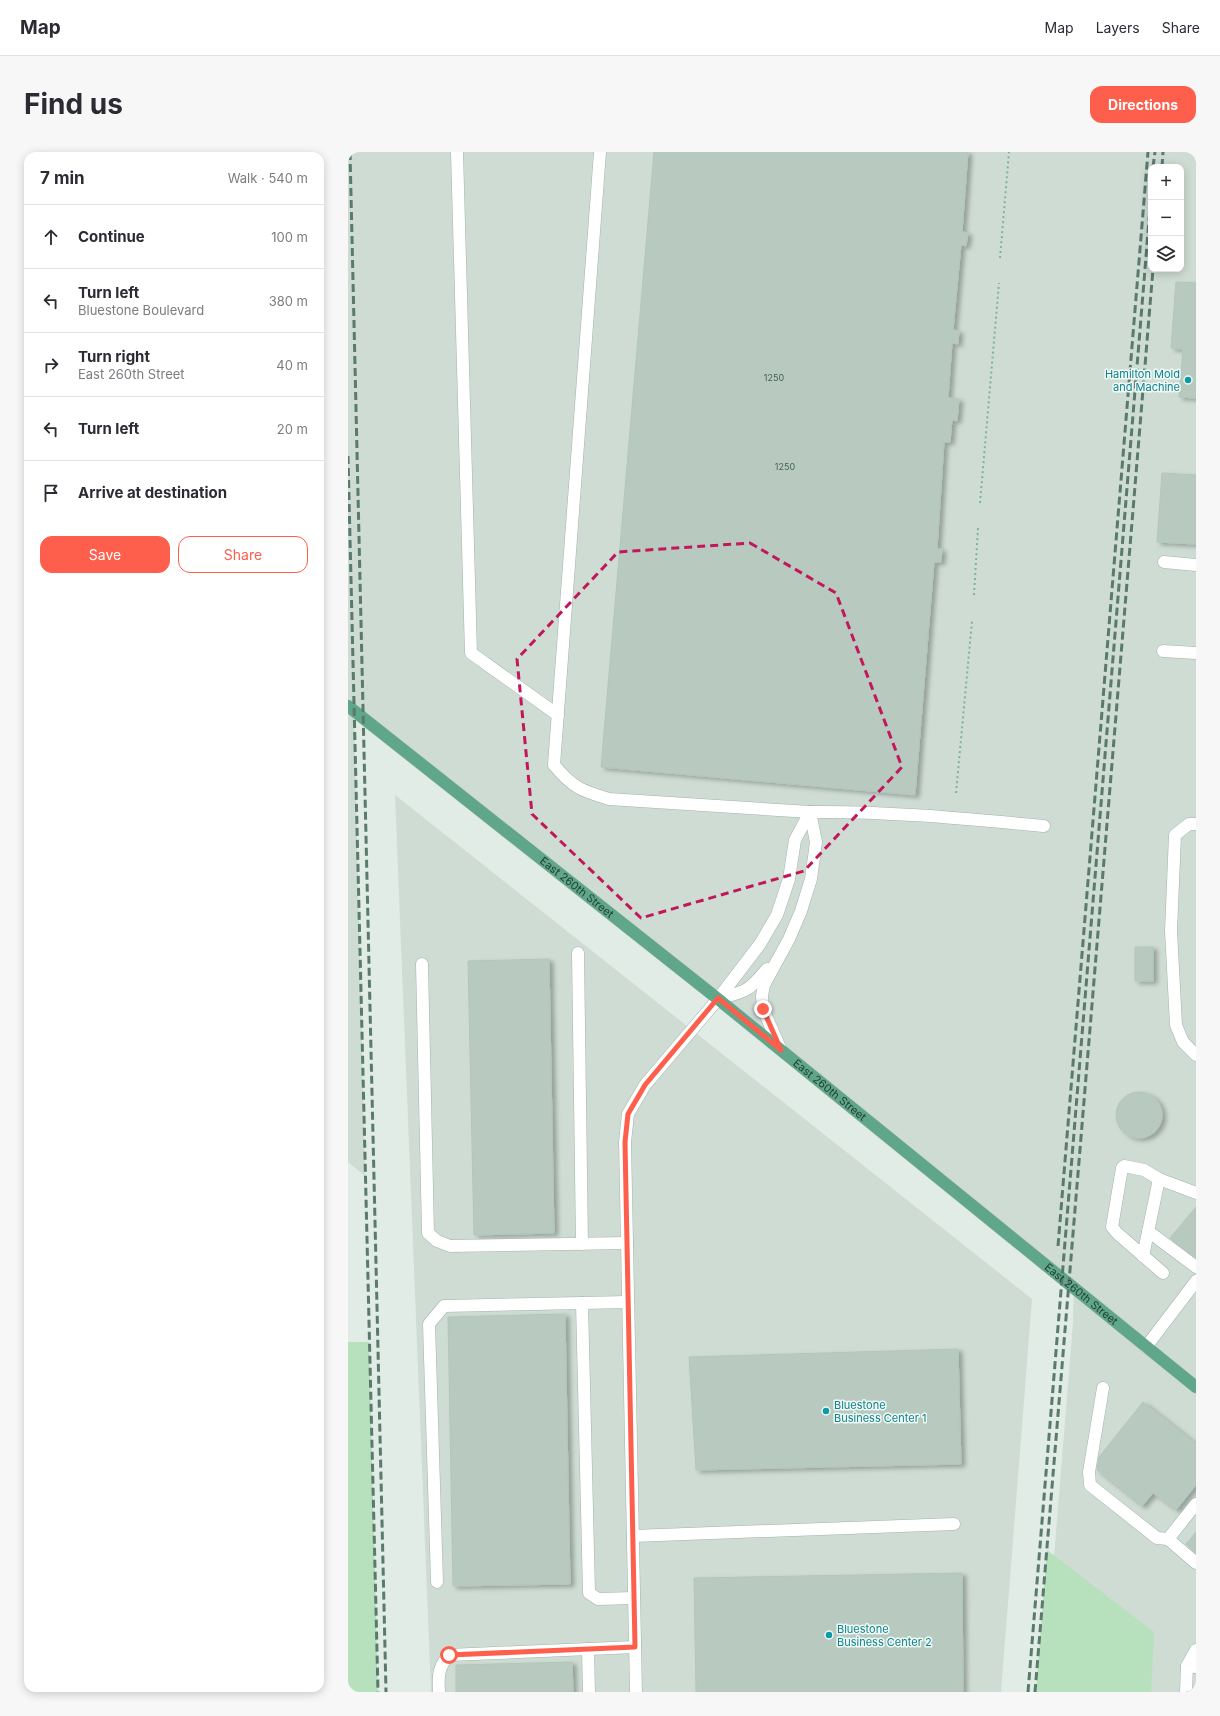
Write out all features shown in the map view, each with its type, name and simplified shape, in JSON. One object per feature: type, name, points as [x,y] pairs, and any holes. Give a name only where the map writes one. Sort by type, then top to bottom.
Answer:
[{"type":"main road","name":"East 260th Street","points":[[348,706],[718,998],[1196,1387]]},
{"type":"street","points":[[457,152],[471,654],[558,715]]},
{"type":"street","points":[[600,152],[554,765],[566,780],[583,792],[609,799],[810,812],[901,815],[1044,826]]},
{"type":"street","points":[[1164,562],[1196,565]]},
{"type":"street","points":[[1163,651],[1196,653]]},
{"type":"street","points":[[636,1692],[625,1142],[628,1114],[645,1085],[718,998],[760,944],[777,915],[789,879],[795,840],[810,812]]},
{"type":"street","points":[[781,1050],[763,1009],[762,996],[764,985],[802,911],[810,879],[816,842],[810,812]]},
{"type":"street","points":[[1196,824],[1189,824],[1175,835],[1171,931],[1176,1025],[1183,1042],[1196,1055]]},
{"type":"street","points":[[718,998],[745,992],[754,985],[782,950]]},
{"type":"street","points":[[578,953],[582,1244]]},
{"type":"street","points":[[422,964],[428,1233],[437,1241],[450,1246],[627,1243]]},
{"type":"street","points":[[1162,1273],[1112,1227],[1122,1168],[1124,1166],[1144,1170],[1159,1179],[1196,1193]]},
{"type":"street","points":[[1143,1256],[1159,1179]]},
{"type":"street","points":[[1148,1231],[1196,1267]]},
{"type":"street","points":[[1146,1346],[1196,1281]]},
{"type":"street","points":[[437,1582],[429,1324],[444,1306],[628,1302]]},
{"type":"street","points":[[582,1303],[589,1593],[598,1599],[634,1598]]},
{"type":"street","points":[[1103,1388],[1089,1472],[1090,1485],[1157,1538],[1168,1539],[1196,1563]]},
{"type":"street","points":[[1168,1539],[1196,1504]]},
{"type":"street","points":[[633,1536],[954,1524]]},
{"type":"street","points":[[439,1692],[438,1678],[442,1663],[449,1655],[635,1647]]},
{"type":"street","points":[[588,1649],[589,1692]]},
{"type":"street","points":[[1186,1692],[1196,1650]]},
{"type":"path","points":[[1000,258],[1009,152]]},
{"type":"path","points":[[980,503],[999,283]]},
{"type":"path","points":[[974,595],[978,528]]},
{"type":"path","points":[[956,793],[972,621]]},
{"type":"highlighted area","points":[[750,543],[836,593],[902,767],[804,871],[641,918],[532,814],[517,659],[618,552]]},
{"type":"shaded area","points":[[348,152],[1196,152],[1196,1692],[1043,1692],[1073,1323],[1074,1288],[354,710],[365,1176],[348,1162]]},
{"type":"shaded area","points":[[395,795],[1032,1299],[1001,1692],[431,1692]]},
{"type":"green space","points":[[348,1342],[369,1342],[378,1692],[348,1692]]},
{"type":"green space","points":[[1047,1550],[1154,1632],[1151,1692],[1036,1692]]},
{"type":"building","points":[[654,152],[968,152],[962,232],[968,233],[966,246],[961,245],[953,330],[959,331],[958,344],[952,343],[948,398],[959,399],[957,421],[952,420],[950,442],[944,442],[937,549],[942,549],[941,562],[934,562],[915,795],[601,767]]},
{"type":"building","points":[[1176,282],[1196,283],[1196,398],[1179,397],[1183,349],[1171,348]]},
{"type":"building","points":[[1162,473],[1196,475],[1196,544],[1157,542]]},
{"type":"building","points":[[1135,947],[1153,947],[1153,981],[1135,981]]},
{"type":"building","points":[[549,959],[554,1233],[474,1235],[468,961]]},
{"type":"building","points":[[1139,1092],[1152,1096],[1158,1102],[1162,1115],[1158,1128],[1152,1134],[1139,1138],[1126,1134],[1120,1128],[1116,1115],[1120,1102],[1126,1096]]},
{"type":"building","points":[[1196,1207],[1196,1258],[1170,1238]]},
{"type":"building","points":[[565,1314],[570,1584],[453,1586],[448,1317]]},
{"type":"building","name":"Bluestone Business Center 1","points":[[958,1349],[961,1464],[696,1470],[689,1357]]},
{"type":"building","points":[[1143,1402],[1196,1444],[1196,1485],[1176,1510],[1153,1493],[1142,1506],[1097,1470],[1099,1457]]},
{"type":"building","points":[[1196,1532],[1196,1553],[1186,1544]]},
{"type":"building","name":"Bluestone Business Center 2","points":[[962,1573],[963,1692],[696,1692],[694,1578]]},
{"type":"building","points":[[572,1662],[573,1692],[456,1692],[456,1665]]},
{"type":"railway","points":[[350,152],[386,1692]]},
{"type":"railway","points":[[1058,1246],[1148,152]]},
{"type":"railway","points":[[1153,164],[1155,152]]},
{"type":"railway","points":[[1162,164],[1163,152]]},
{"type":"railway","points":[[1028,1692],[1151,200]]},
{"type":"railway","points":[[1035,1692],[1153,272]]},
{"type":"railway","points":[[348,456],[378,1692]]},
{"type":"place","name":"Hamilton Mold and Machine","points":[[1188,380]]},
{"type":"place","name":"Bluestone Business Center 1","points":[[826,1411]]},
{"type":"place","name":"Bluestone Business Center 2","points":[[829,1635]]},
{"type":"route","points":[[449,1655],[635,1647],[625,1142],[628,1114],[645,1085],[718,998],[781,1050],[770,1028],[763,1009]]}]
